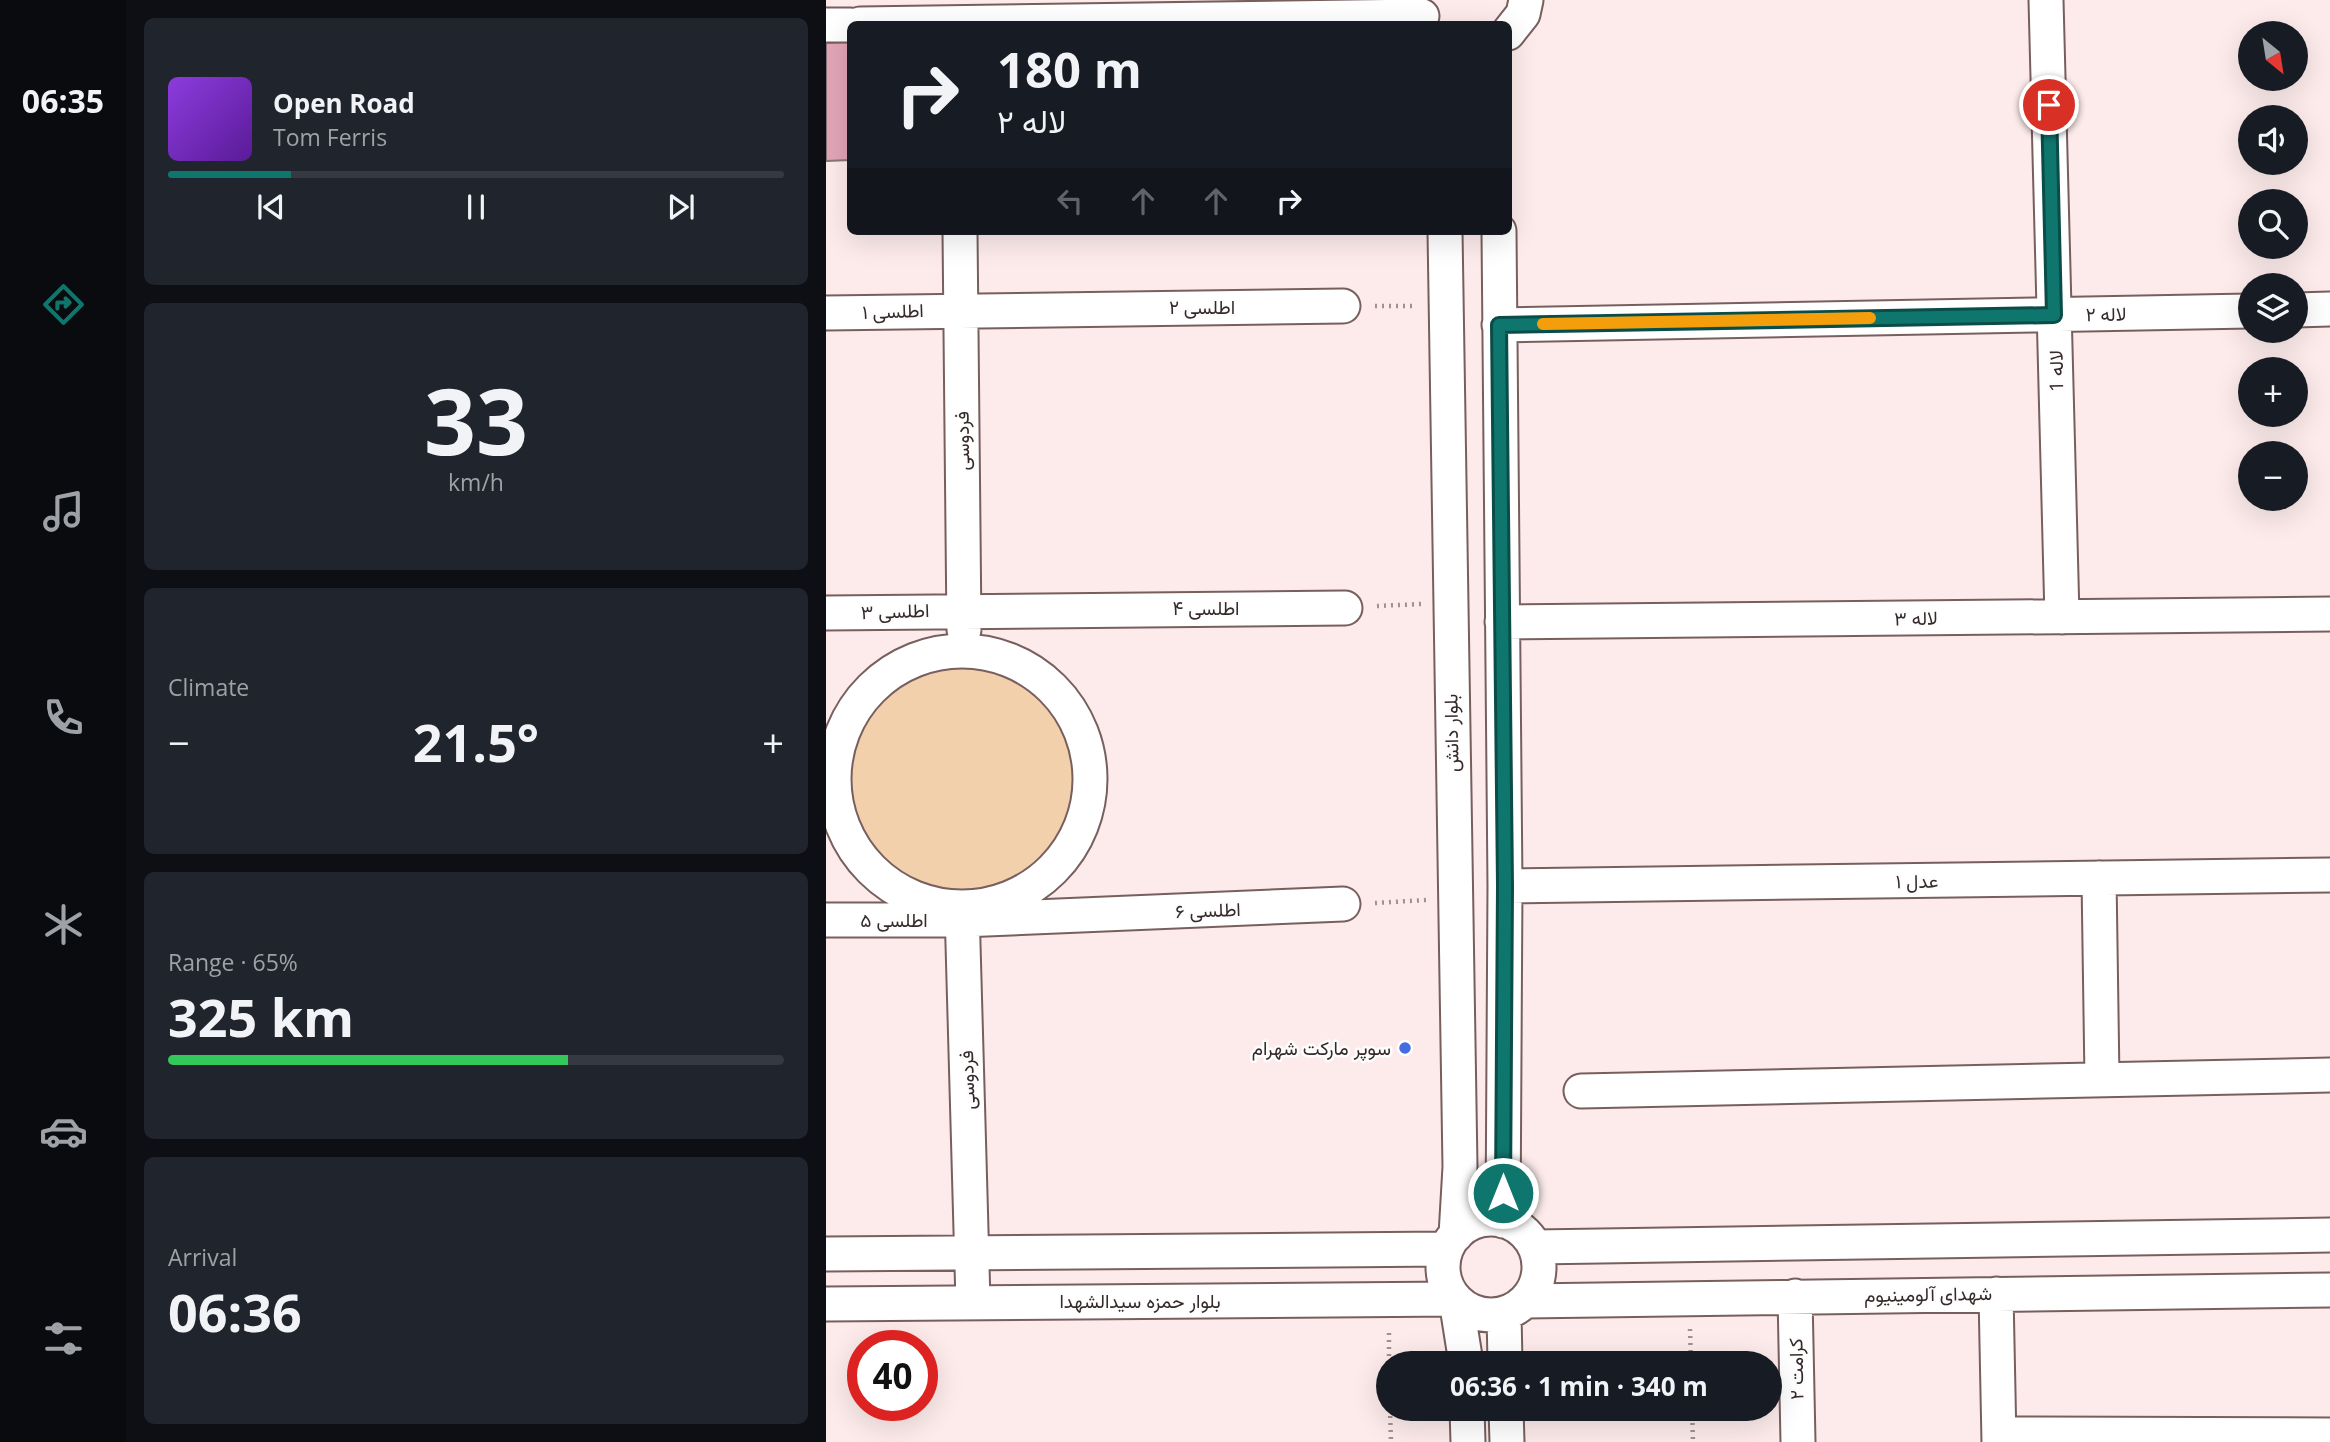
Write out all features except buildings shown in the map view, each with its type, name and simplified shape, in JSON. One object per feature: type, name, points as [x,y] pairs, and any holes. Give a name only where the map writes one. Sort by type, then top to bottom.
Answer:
[{"type":"street","points":[[1512,28],[1523,13],[1526,0]]},
{"type":"street","name":"لاله 1","points":[[2046,0],[2062,617]]},
{"type":"street","points":[[897,21],[959,16],[1423,13]]},
{"type":"street","points":[[826,25],[847,25]]},
{"type":"street","name":"فردوسی","points":[[960,235],[964,650]]},
{"type":"street","name":"بلوار دانش","points":[[1445,235],[1460,1167],[1451,1242]]},
{"type":"street","points":[[1499,235],[1505,886],[1503,1221]]},
{"type":"street","name":"اطلسی ۲","points":[[960,309],[1343,306]]},
{"type":"street","name":"اطلسی ۱","points":[[826,313],[960,309]]},
{"type":"street","points":[[2308,310],[2330,309]]},
{"type":"street","name":"لاله ۲","points":[[1499,325],[2238,311]]},
{"type":"street","name":"اطلسی ۴","points":[[964,609],[1345,608]]},
{"type":"street","name":"اطلسی ۳","points":[[826,613],[964,609]]},
{"type":"street","name":"لاله ۳","points":[[1502,622],[2330,614]]},
{"type":"street","points":[[964,650],[1008,659],[1046,681],[1068,707],[1074,715],[1089,757],[1089,802],[1073,844],[1044,878],[1006,900],[962,914],[922,901],[886,883],[857,854],[839,818],[833,778],[840,738],[859,702],[868,693],[888,674],[924,656],[964,650]]},
{"type":"street","name":"عدل ۱","points":[[1505,886],[2330,876]]},
{"type":"street","points":[[2099,878],[2102,1079]]},
{"type":"street","name":"اطلسی ۶","points":[[962,914],[1343,904]]},
{"type":"street","name":"فردوسی","points":[[962,914],[973,1302]]},
{"type":"street","name":"اطلسی ۵","points":[[826,920],[962,914]]},
{"type":"street","points":[[1581,1091],[2330,1074]]},
{"type":"street","points":[[826,1254],[1451,1242],[1477,1221],[1503,1221],[1522,1230],[1535,1247],[1539,1275],[1515,1307],[1507,1351]]},
{"type":"street","points":[[1535,1247],[2330,1236]]},
{"type":"street","points":[[1451,1242],[1444,1275],[1455,1299],[1464,1351]]},
{"type":"street","name":"شهدای آلومینیوم","points":[[1515,1307],[1795,1296],[2330,1290]]},
{"type":"street","points":[[1996,1294],[1999,1438],[2330,1435]]},
{"type":"street","name":"کرامت ۲","points":[[1795,1296],[1798,1442]]},
{"type":"street","points":[[1455,1299],[1478,1314],[1515,1307]]},
{"type":"street","name":"بلوار حمزه سیدالشهدا","points":[[826,1304],[1455,1299]]},
{"type":"street","points":[[1467,1421],[1468,1442]]},
{"type":"street","points":[[1506,1421],[1507,1442]]},
{"type":"path","points":[[1343,306],[1444,306]]},
{"type":"path","points":[[1345,608],[1449,603]]},
{"type":"path","points":[[1343,904],[1454,899]]},
{"type":"path","points":[[1390,1421],[1391,1442]]},
{"type":"path","points":[[1692,1421],[1693,1442]]},
{"type":"shaded area","points":[[950,665],[972,665],[1014,678],[1033,690],[1049,706],[1066,735],[1074,778],[1066,821],[1049,850],[1033,866],[1004,883],[972,891],[950,891],[908,878],[889,866],[873,850],[856,821],[848,789],[848,767],[861,725],[873,706],[889,690],[918,673]]},
{"type":"slow traffic","points":[[1543,324],[1870,318]]},
{"type":"place","name":"سوپر مارکت شهرام","points":[[1405,1048]]},
{"type":"route","points":[[1503,1193],[1505,886],[1499,325],[2054,315],[2049,105]]}]
